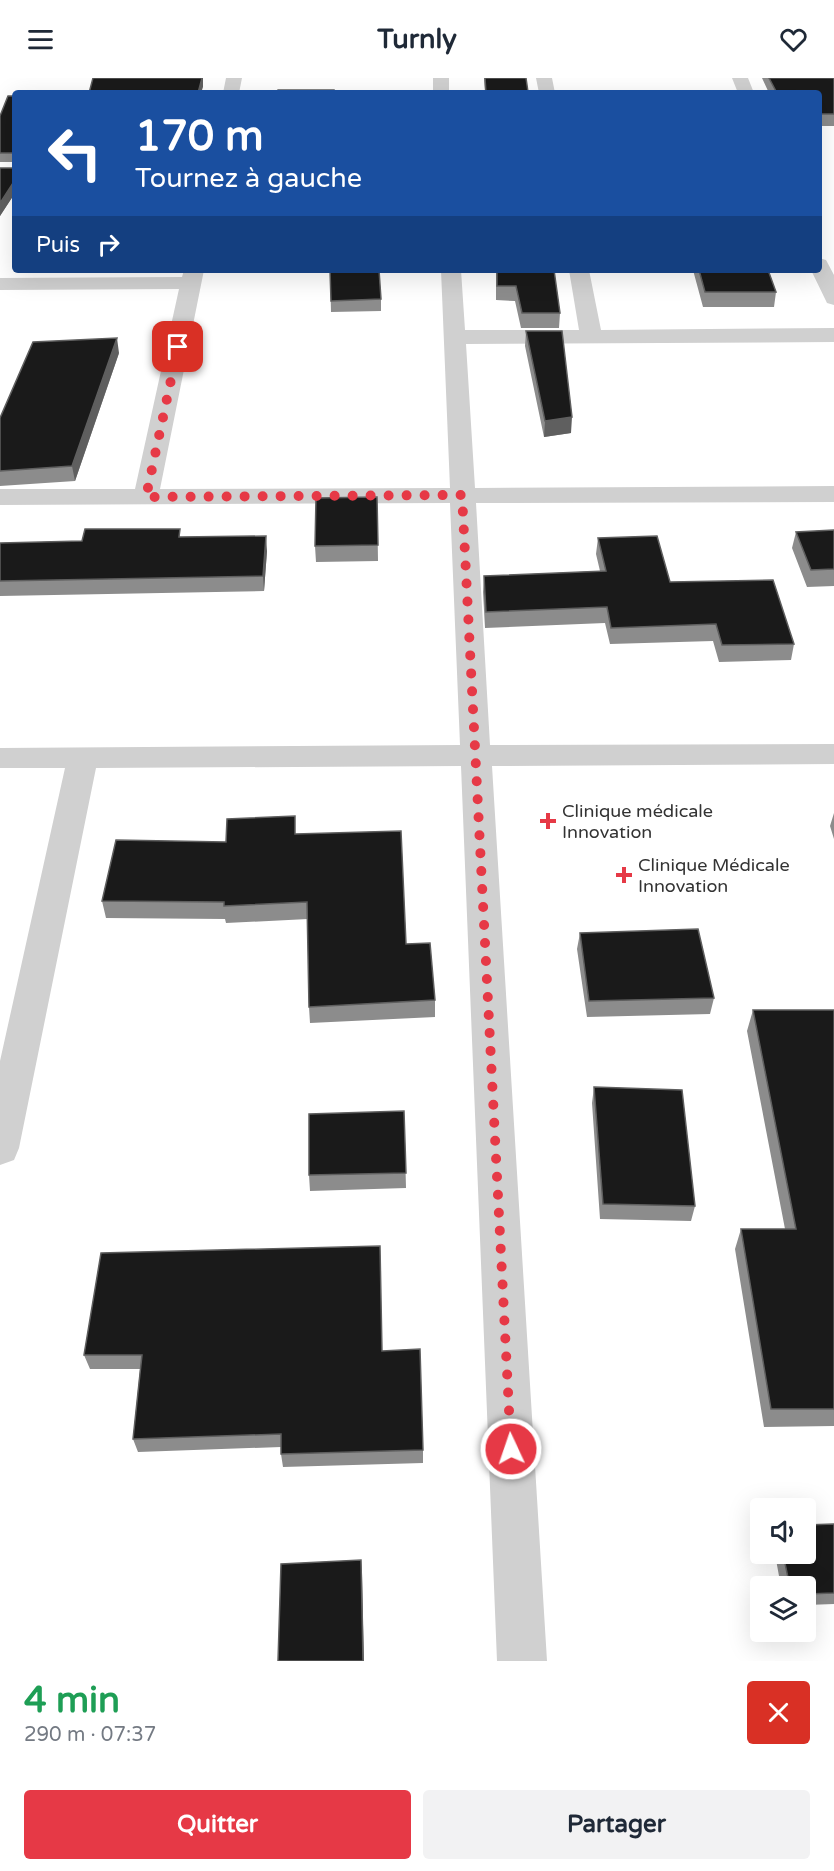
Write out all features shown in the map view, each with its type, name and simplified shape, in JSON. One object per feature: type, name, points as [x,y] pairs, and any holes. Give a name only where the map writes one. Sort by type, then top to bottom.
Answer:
[{"type":"street","points":[[822,271],[834,299]]},
{"type":"street","points":[[450,273],[522,1661]]},
{"type":"street","points":[[580,273],[591,336]]},
{"type":"street","points":[[0,284],[192,277],[146,497]]},
{"type":"street","points":[[454,337],[834,336]]},
{"type":"street","points":[[0,497],[834,494]]},
{"type":"street","points":[[0,758],[834,754]]},
{"type":"street","points":[[0,1148],[83,758]]},
{"type":"building","points":[[93,78],[202,78],[199,90],[90,90]]},
{"type":"building","points":[[485,78],[526,78],[528,90],[486,90]]},
{"type":"building","points":[[769,78],[834,78],[834,114],[822,114],[822,90],[775,90]]},
{"type":"building","points":[[8,96],[12,96],[12,153],[0,153],[0,116]]},
{"type":"building","points":[[0,168],[12,168],[12,185],[0,203]]},
{"type":"building","points":[[330,273],[379,273],[381,299],[331,301]]},
{"type":"building","points":[[497,273],[554,273],[560,313],[522,313],[516,286],[497,286]]},
{"type":"building","points":[[700,273],[769,273],[776,292],[705,292]]},
{"type":"building","points":[[526,331],[562,331],[572,417],[545,421]]},
{"type":"building","points":[[117,338],[72,466],[0,471],[0,418],[33,342]]},
{"type":"building","points":[[377,497],[378,545],[315,546],[316,498]]},
{"type":"building","points":[[85,529],[180,529],[179,537],[266,536],[263,576],[0,581],[0,543],[82,541]]},
{"type":"building","points":[[834,530],[834,569],[811,570],[796,532]]},
{"type":"building","points":[[657,536],[670,582],[773,580],[794,644],[722,645],[716,624],[611,628],[607,607],[486,612],[484,576],[606,571],[598,538]]},
{"type":"building","points":[[295,816],[295,834],[401,831],[406,944],[430,943],[435,1000],[309,1007],[307,902],[224,906],[224,902],[102,901],[116,840],[226,842],[227,819]]},
{"type":"building","points":[[698,929],[714,998],[589,1001],[580,933]]},
{"type":"building","points":[[753,1010],[834,1010],[834,1409],[771,1409],[741,1229],[796,1229]]},
{"type":"building","points":[[594,1087],[682,1090],[695,1206],[603,1204]]},
{"type":"building","points":[[404,1111],[406,1173],[309,1175],[309,1114]]},
{"type":"building","points":[[380,1246],[382,1351],[420,1349],[423,1450],[281,1454],[281,1434],[133,1439],[142,1355],[84,1355],[101,1253]]},
{"type":"building","points":[[834,1524],[834,1593],[816,1594],[816,1576],[788,1576],[785,1564],[816,1564],[816,1525]]},
{"type":"building","points":[[361,1560],[363,1661],[278,1661],[281,1564]]},
{"type":"place","name":"Clinique médicale Innovation","points":[[548,821]]},
{"type":"place","name":"Clinique Médicale Innovation","points":[[624,875]]},
{"type":"route","points":[[178,347],[146,497],[462,495],[511,1449]]}]
